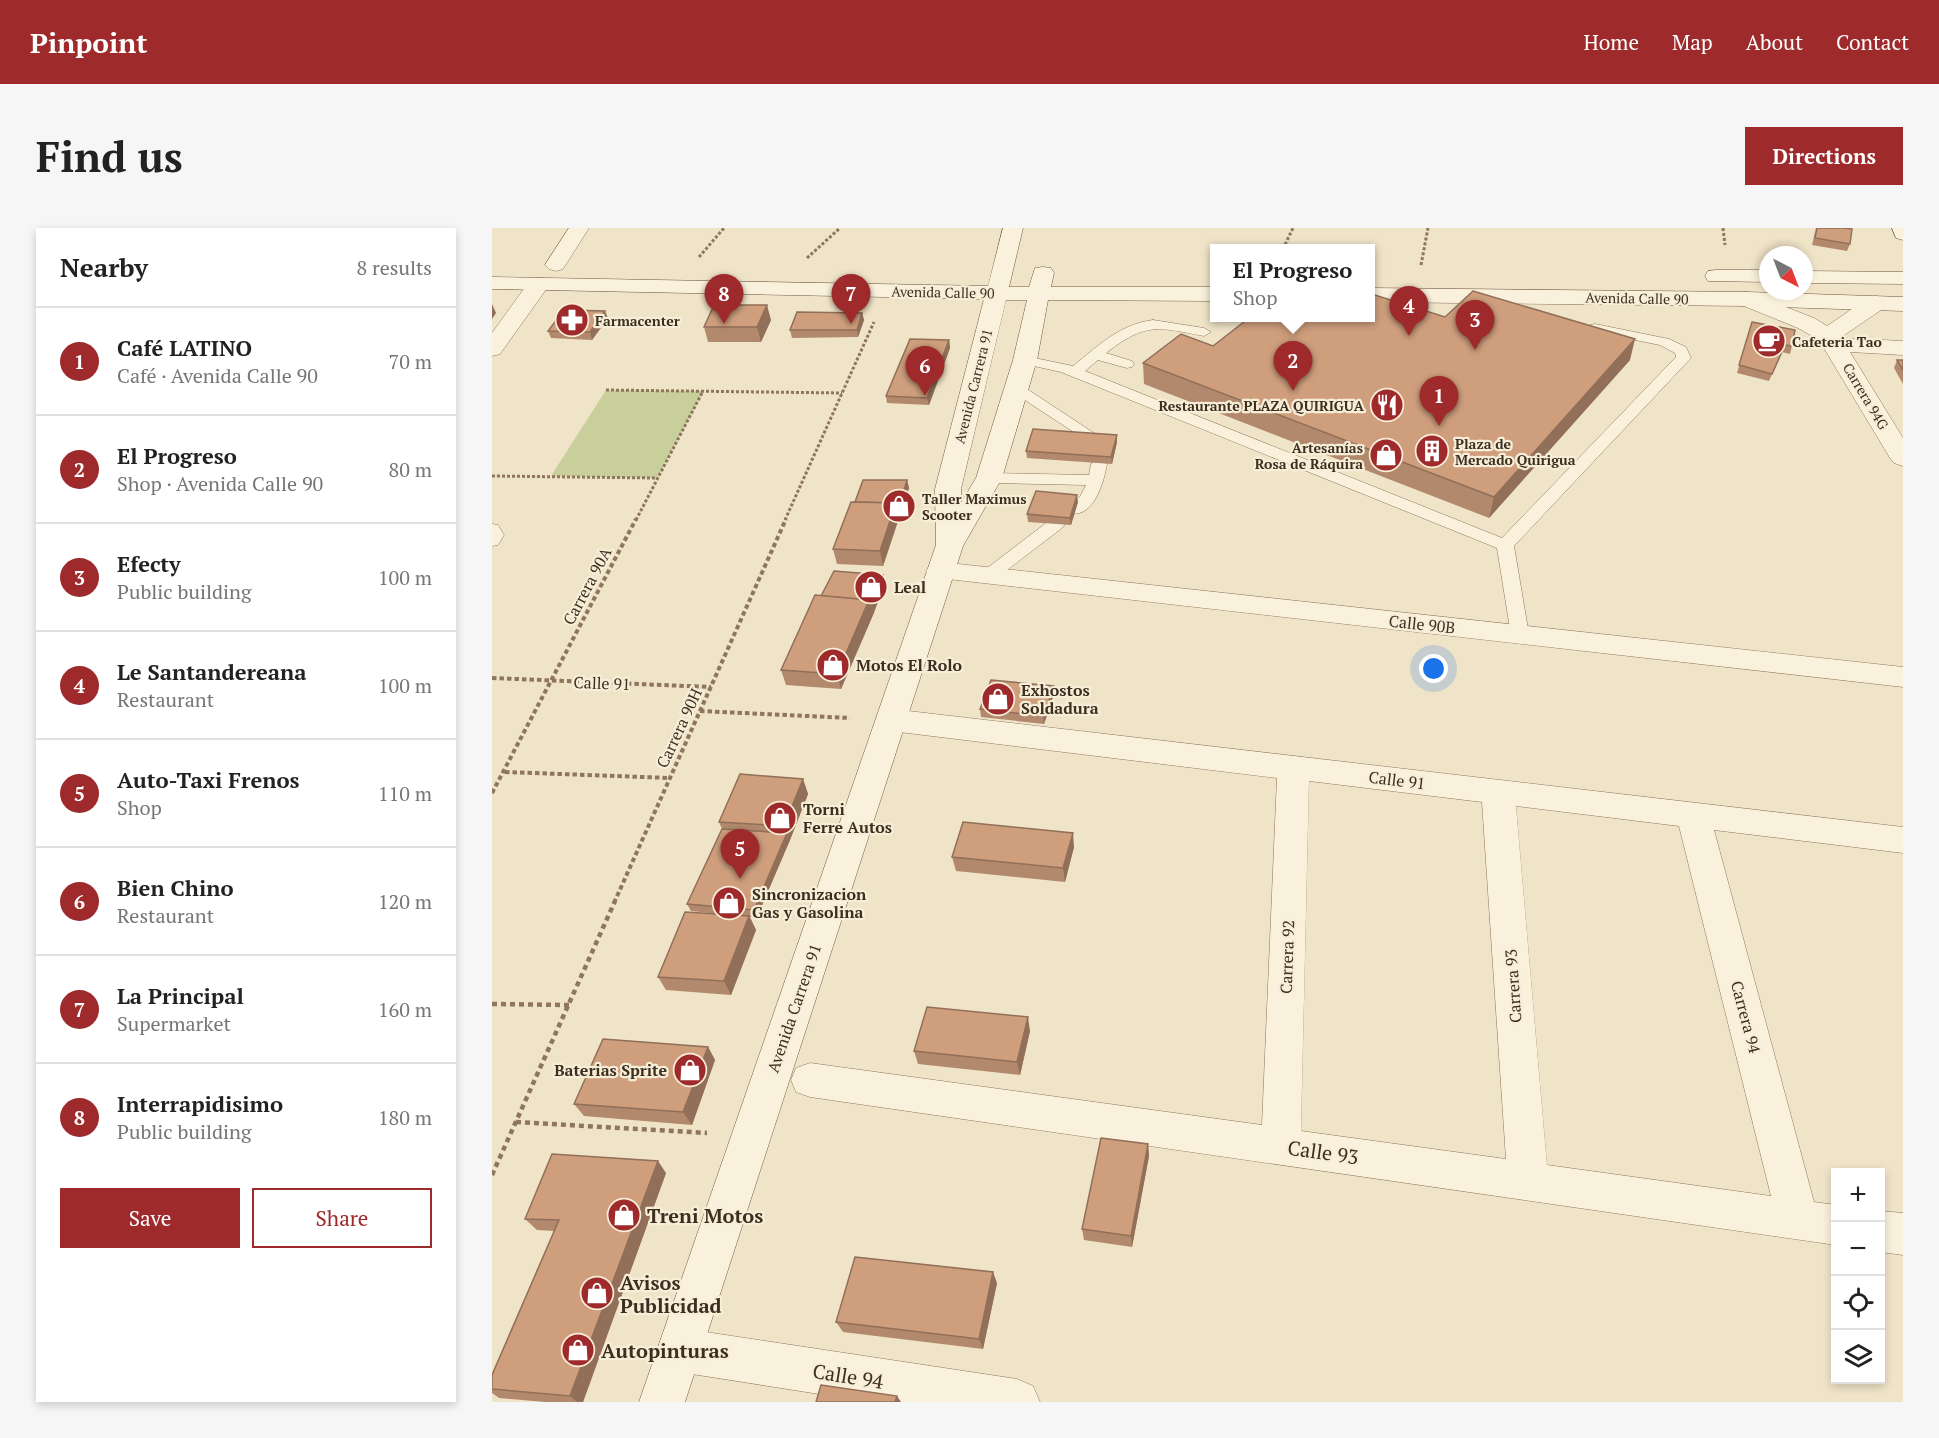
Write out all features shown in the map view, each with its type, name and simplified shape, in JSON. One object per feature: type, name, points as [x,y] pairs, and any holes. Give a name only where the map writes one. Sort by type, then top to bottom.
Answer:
[{"type":"main road","points":[[556,265],[579,228]]},
{"type":"main road","name":"Avenida Carrera 91","points":[[944,559],[948,489],[1013,228]]},
{"type":"main road","points":[[1902,228],[1903,234]]},
{"type":"main road","points":[[492,264],[826,269]]},
{"type":"main road","name":"Avenida Calle 90","points":[[977,272],[999,283]]},
{"type":"main road","name":"Avenida Calle 90","points":[[492,283],[888,291],[999,283],[1210,275]]},
{"type":"main road","points":[[1375,275],[1466,276]]},
{"type":"main road","name":"Avenida Calle 90","points":[[1691,276],[1759,276]]},
{"type":"main road","points":[[1813,277],[1903,278]]},
{"type":"main road","name":"Avenida Carrera 91","points":[[662,1402],[875,719],[944,559],[989,478],[1026,357],[1041,283]]},
{"type":"main road","name":"Avenida Calle 90","points":[[1041,283],[1128,293],[1210,294]]},
{"type":"main road","points":[[492,349],[539,284]]},
{"type":"main road","points":[[1832,341],[1876,303],[1903,284]]},
{"type":"main road","points":[[1026,357],[1059,317],[1103,298],[1128,293]]},
{"type":"main road","name":"Avenida Calle 90","points":[[1375,295],[1748,299],[1903,304]]},
{"type":"main road","name":"Carrera 94G","points":[[1748,299],[1806,323],[1832,341],[1903,458]]},
{"type":"main road","points":[[1832,341],[1903,348]]},
{"type":"main road","name":"Calle 90B","points":[[944,559],[988,576],[1903,677]]},
{"type":"main road","name":"Calle 91","points":[[875,719],[1903,840]]},
{"type":"main road","name":"Carrera 92","points":[[1281,1146],[1293,767]]},
{"type":"main road","name":"Carrera 93","points":[[1498,792],[1528,1181]]},
{"type":"main road","name":"Carrera 94","points":[[1693,815],[1817,1222]]},
{"type":"main road","name":"Calle 93","points":[[810,1080],[1817,1222]]},
{"type":"main road","points":[[1885,1232],[1903,1234]]},
{"type":"main road","name":"Calle 94","points":[[679,1350],[1017,1402]]},
{"type":"lane","points":[[1074,372],[1130,329],[1142,325],[1154,324],[1204,332]]},
{"type":"lane","points":[[1505,545],[1684,358],[1681,350],[1664,342],[1594,327]]},
{"type":"lane","points":[[1097,355],[1127,364]]},
{"type":"lane","points":[[1026,357],[1074,372],[1505,545]]},
{"type":"lane","points":[[1016,388],[1098,441]]},
{"type":"lane","points":[[989,478],[1097,472],[1088,497],[1076,508]]},
{"type":"lane","points":[[988,576],[1056,524]]},
{"type":"lane","points":[[492,529],[495,535],[492,541]]},
{"type":"lane","points":[[1505,545],[1521,635]]},
{"type":"path","points":[[688,267],[724,228]]},
{"type":"path","points":[[805,260],[840,228]]},
{"type":"path","points":[[1285,244],[1293,228]]},
{"type":"path","points":[[1421,265],[1428,228]]},
{"type":"path","name":"Carrera 90H","points":[[492,1175],[888,291]]},
{"type":"path","points":[[606,390],[842,393]]},
{"type":"path","name":"Carrera 90A","points":[[492,793],[703,391]]},
{"type":"path","points":[[492,476],[657,478]]},
{"type":"path","name":"Calle 91","points":[[492,678],[711,687]]},
{"type":"path","points":[[700,711],[875,719]]},
{"type":"path","points":[[505,772],[670,778]]},
{"type":"path","points":[[492,1004],[568,1005]]},
{"type":"path","points":[[516,1122],[709,1133]]},
{"type":"green space","points":[[606,390],[703,391],[657,478],[551,476]]},
{"type":"building","points":[[1817,228],[1852,229],[1850,244],[1815,238]]},
{"type":"building","name":"Plaza de Mercado Quirigua","points":[[1473,291],[1635,339],[1494,497],[1143,363],[1181,334],[1213,346],[1244,322],[1375,322],[1375,295],[1445,317]]},
{"type":"building","points":[[714,305],[767,305],[757,327],[704,327]]},
{"type":"building","points":[[564,310],[605,311],[590,332],[548,331]]},
{"type":"building","points":[[797,312],[862,313],[857,330],[790,330]]},
{"type":"building","points":[[1752,322],[1795,330],[1792,346],[1785,345],[1772,374],[1739,365]]},
{"type":"building","points":[[910,339],[949,340],[927,398],[886,396]]},
{"type":"building","points":[[1897,360],[1903,360],[1903,370]]},
{"type":"building","points":[[1033,429],[1117,435],[1111,457],[1026,451]]},
{"type":"building","points":[[863,480],[907,480],[898,511],[896,503],[855,502]]},
{"type":"building","points":[[1036,491],[1077,495],[1070,518],[1027,514]]},
{"type":"building","points":[[851,502],[896,503],[880,551],[833,549]]},
{"type":"building","points":[[834,571],[883,575],[871,607],[869,600],[821,596]]},
{"type":"building","points":[[815,595],[869,600],[837,674],[781,670]]},
{"type":"building","points":[[991,680],[1054,686],[1043,716],[980,709]]},
{"type":"building","points":[[740,774],[803,779],[784,826],[719,822]]},
{"type":"building","points":[[963,822],[1073,833],[1063,868],[952,857]]},
{"type":"building","points":[[722,829],[787,833],[754,910],[687,904]]},
{"type":"building","points":[[685,912],[749,916],[724,981],[658,977]]},
{"type":"building","points":[[927,1007],[1028,1017],[1017,1062],[914,1051]]},
{"type":"building","points":[[603,1039],[708,1047],[683,1112],[574,1104]]},
{"type":"building","points":[[1101,1138],[1148,1144],[1131,1236],[1082,1229]]},
{"type":"building","points":[[552,1154],[658,1161],[570,1396],[492,1389],[492,1375],[559,1220],[525,1219]]},
{"type":"building","points":[[855,1257],[993,1272],[979,1339],[836,1322]]},
{"type":"building","points":[[821,1385],[897,1396],[895,1402],[816,1402]]},
{"type":"place","name":"Farmacenter","points":[[572,320]]},
{"type":"place","name":"Interrapidisimo","points":[[724,324]]},
{"type":"place","name":"La Principal","points":[[851,324]]},
{"type":"place","name":"Le Santandereana","points":[[1409,336]]},
{"type":"place","name":"Cafeteria Tao","points":[[1769,341]]},
{"type":"place","name":"Efecty","points":[[1475,350]]},
{"type":"place","name":"El Progreso","points":[[1293,391]]},
{"type":"place","name":"Bien Chino","points":[[925,396]]},
{"type":"place","name":"Restaurante PLAZA QUIRIGUA","points":[[1387,405]]},
{"type":"place","name":"Café LATINO","points":[[1439,426]]},
{"type":"place","name":"Plaza de Mercado Quirigua","points":[[1432,451]]},
{"type":"place","name":"Artesanías Rosa de Ráquira","points":[[1386,455]]},
{"type":"place","name":"Taller Maximus Scooter","points":[[899,506]]},
{"type":"place","name":"Leal","points":[[871,587]]},
{"type":"place","name":"Motos El Rolo","points":[[833,665]]},
{"type":"place","name":"Exhostos Soldadura","points":[[998,699]]},
{"type":"place","name":"Torni Ferre Autos","points":[[780,818]]},
{"type":"place","name":"Auto-Taxi Frenos","points":[[740,879]]},
{"type":"place","name":"Sincronizacion Gas y Gasolina","points":[[729,903]]},
{"type":"place","name":"Baterias Sprite","points":[[690,1070]]},
{"type":"place","name":"Treni Motos","points":[[624,1215]]},
{"type":"place","name":"Avisos Publicidad","points":[[597,1293]]},
{"type":"place","name":"Autopinturas","points":[[578,1350]]}]
